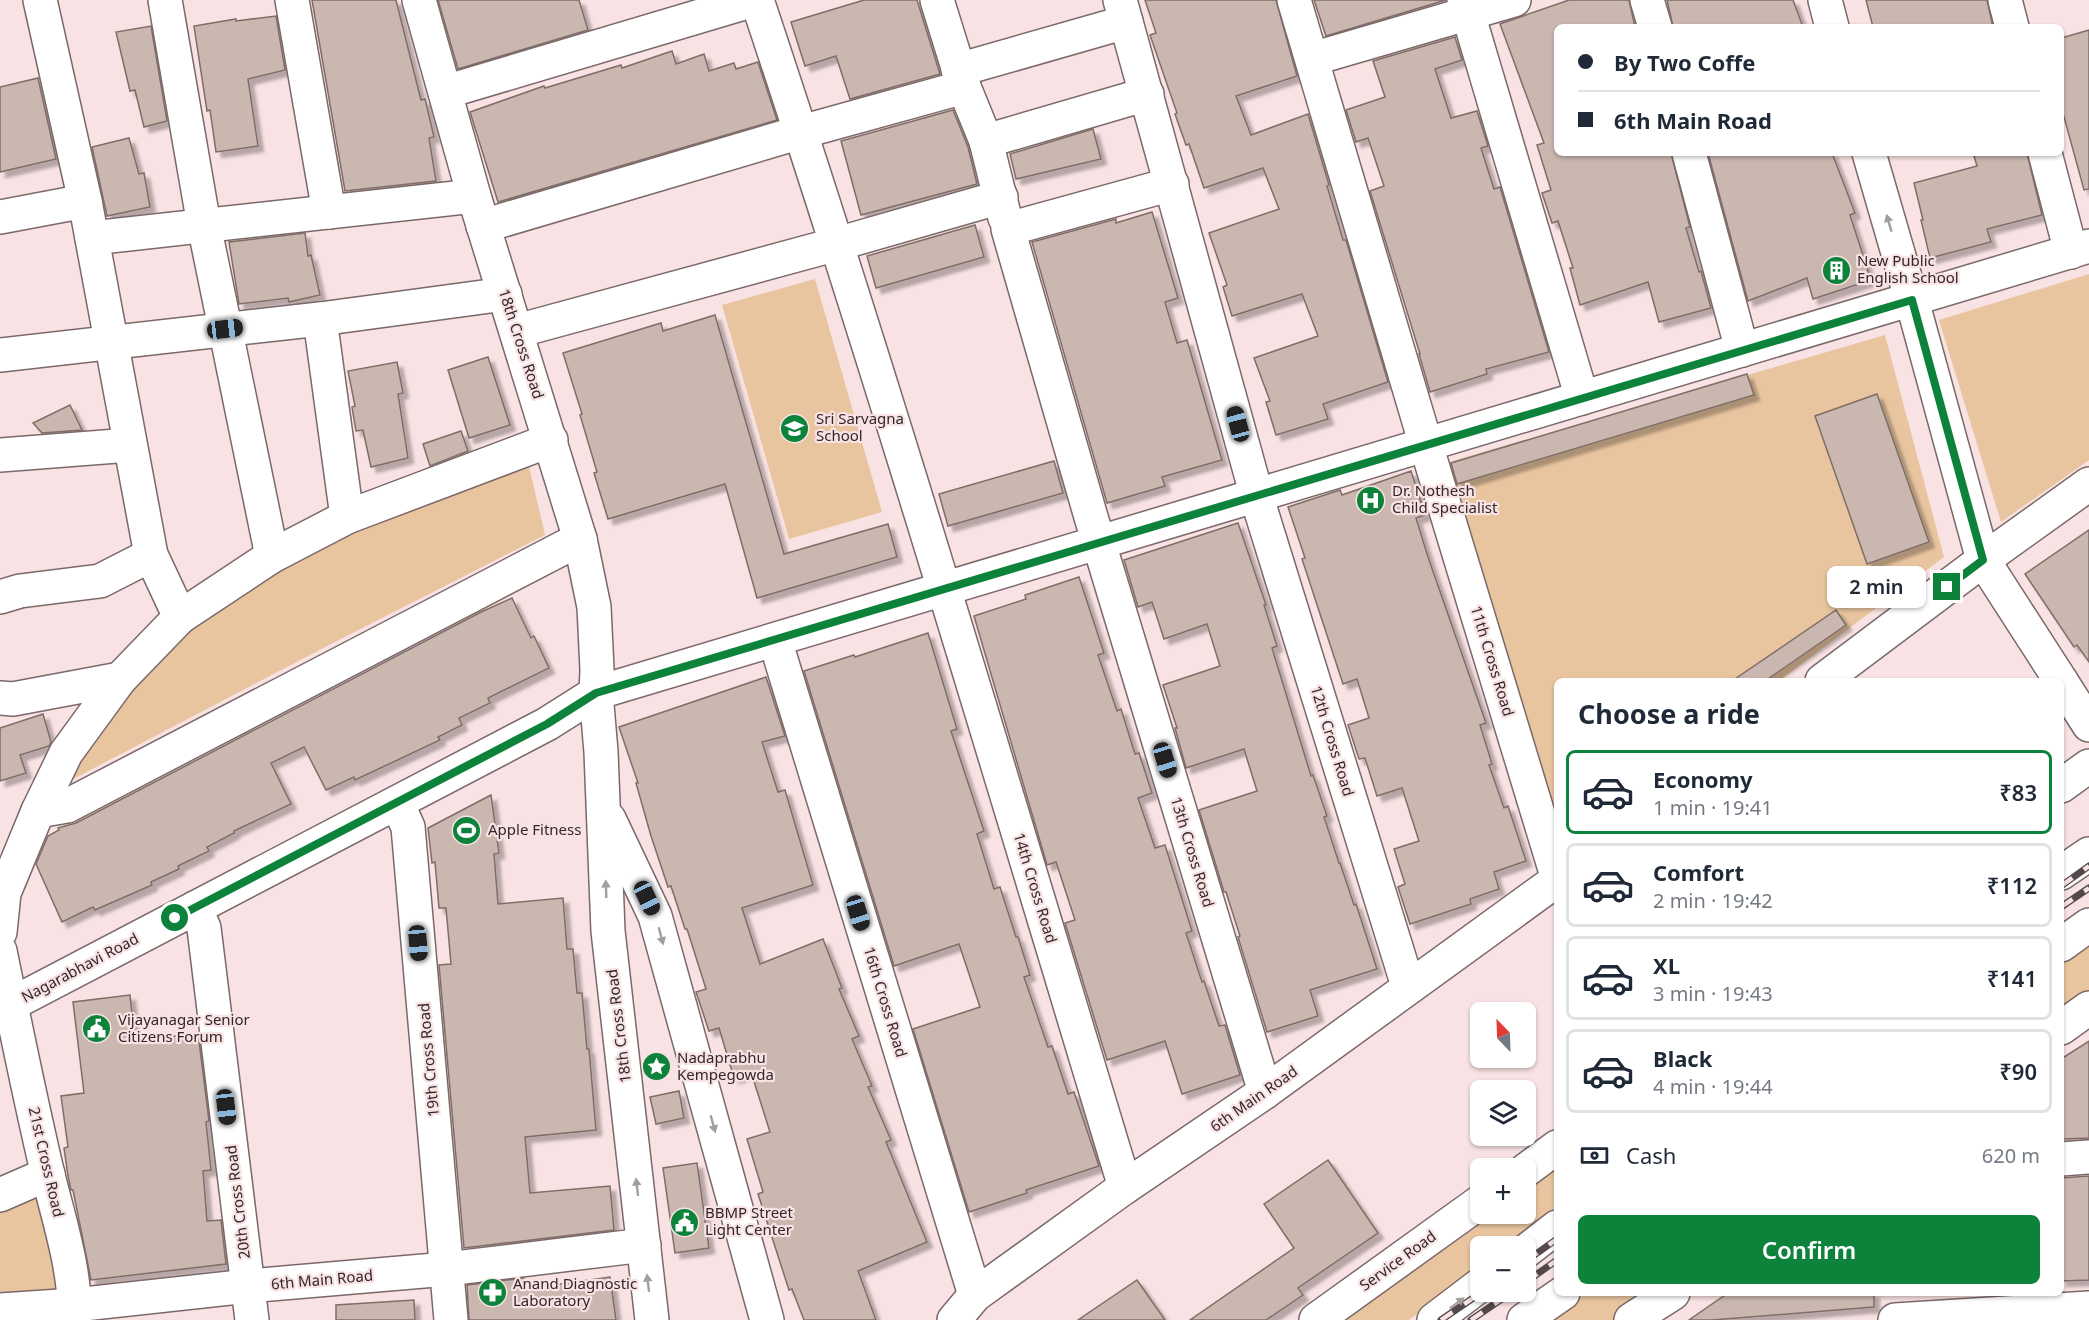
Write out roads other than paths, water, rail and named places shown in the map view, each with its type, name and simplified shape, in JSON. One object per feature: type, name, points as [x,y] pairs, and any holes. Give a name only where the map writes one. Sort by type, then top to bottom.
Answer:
[{"type":"street","points":[[40,0],[85,201],[151,555],[180,617]]},
{"type":"street","points":[[165,0],[204,225],[272,556]]},
{"type":"street","points":[[291,0],[329,212]]},
{"type":"street","name":"18th Cross Road","points":[[419,0],[479,211],[580,539],[594,607],[608,931],[652,1320]]},
{"type":"street","points":[[445,92],[756,0]]},
{"type":"street","name":"14th Cross Road","points":[[756,0],[837,244],[945,589],[1125,1187]]},
{"type":"street","name":"13th Cross Road","points":[[937,0],[961,79],[986,141],[1008,229],[1098,543],[1265,1092]]},
{"type":"street","name":"11th Cross Road","points":[[1294,0],[1554,868]]},
{"type":"street","points":[[1312,59],[1466,6],[1514,0]]},
{"type":"street","points":[[1647,0],[1653,24]]},
{"type":"street","points":[[1825,0],[1831,24]]},
{"type":"street","points":[[2006,0],[2011,24]]},
{"type":"street","points":[[1466,6],[1582,398]]},
{"type":"street","points":[[92,238],[329,212],[479,211],[801,132],[961,79],[1123,11]]},
{"type":"street","name":"12th Cross Road","points":[[1123,11],[1257,496],[1408,987]]},
{"type":"street","points":[[986,141],[1147,94]]},
{"type":"street","points":[[1690,156],[1742,350]]},
{"type":"street","points":[[1870,156],[1983,560],[2059,678]]},
{"type":"street","points":[[2046,156],[2080,249]]},
{"type":"street","points":[[1008,229],[1172,184]]},
{"type":"street","points":[[517,331],[1001,197]]},
{"type":"street","points":[[0,217],[85,201]]},
{"type":"street","name":"Nagarabhavi Road","points":[[5,1007],[547,724],[596,693],[2080,249]]},
{"type":"street","points":[[0,355],[320,319],[505,294]]},
{"type":"street","points":[[320,319],[347,517]]},
{"type":"street","points":[[0,932],[2,888],[66,753],[120,678],[180,617],[272,556],[347,517],[551,440]]},
{"type":"street","points":[[0,455],[130,445]]},
{"type":"street","points":[[1826,678],[2089,484]]},
{"type":"street","points":[[38,811],[67,806],[580,539]]},
{"type":"street","points":[[0,597],[20,591],[100,581],[151,555]]},
{"type":"street","name":"16th Cross Road","points":[[775,640],[975,1295]]},
{"type":"street","points":[[0,698],[12,699],[120,678]]},
{"type":"street","points":[[2064,686],[2089,725]]},
{"type":"street","points":[[2064,784],[2089,766]]},
{"type":"street","name":"19th Cross Road","points":[[397,803],[408,827],[451,1320]]},
{"type":"street","points":[[603,806],[655,916],[766,1320]]},
{"type":"street","points":[[2064,871],[2089,854]]},
{"type":"street","name":"6th Main Road","points":[[954,1320],[975,1295],[1125,1187],[1265,1092],[1554,880]]},
{"type":"street","name":"20th Cross Road","points":[[195,908],[204,928],[252,1320]]},
{"type":"street","points":[[2064,943],[2089,925]]},
{"type":"street","name":"21st Cross Road","points":[[0,951],[5,1007],[63,1236],[75,1312]]},
{"type":"street","points":[[2064,1026],[2089,1008]]},
{"type":"street","points":[[1536,1163],[1554,1149]]},
{"type":"street","points":[[2064,1159],[2089,1157]]},
{"type":"street","points":[[0,1195],[48,1174]]},
{"type":"street","name":"Service Road","points":[[1316,1320],[1470,1209]]},
{"type":"street","points":[[1536,1243],[1554,1229]]},
{"type":"street","name":"6th Main Road","points":[[0,1310],[75,1312],[248,1286],[447,1269],[644,1245]]},
{"type":"street","points":[[1434,1320],[1470,1293]]},
{"type":"street","points":[[1524,1320],[1559,1296]]},
{"type":"street","points":[[1631,1320],[1669,1296]]},
{"type":"street","points":[[1906,1313],[2089,1308]]},
{"type":"railway","points":[[2064,884],[2089,866]]},
{"type":"railway","points":[[2064,905],[2089,888]]},
{"type":"railway","points":[[1536,1254],[1554,1241]]},
{"type":"railway","points":[[1536,1275],[1554,1262]]},
{"type":"railway","points":[[1441,1320],[1470,1300]]},
{"type":"railway","points":[[1471,1320],[1497,1302]]},
{"type":"place","name":"New Public English School","points":[[1836,270]]},
{"type":"place","name":"Sri Sarvagna School","points":[[795,428]]},
{"type":"place","name":"Dr. Nothesh Child Specialist","points":[[1371,500]]},
{"type":"place","name":"Apple Fitness","points":[[467,830]]},
{"type":"place","name":"Vijayanagar Senior Citizens Forum","points":[[97,1029]]},
{"type":"place","name":"Nadaprabhu Kempegowda","points":[[656,1067]]},
{"type":"place","name":"BBMP Street Light Center","points":[[684,1222]]},
{"type":"place","name":"Anand Diagnostic Laboratory","points":[[492,1293]]}]
